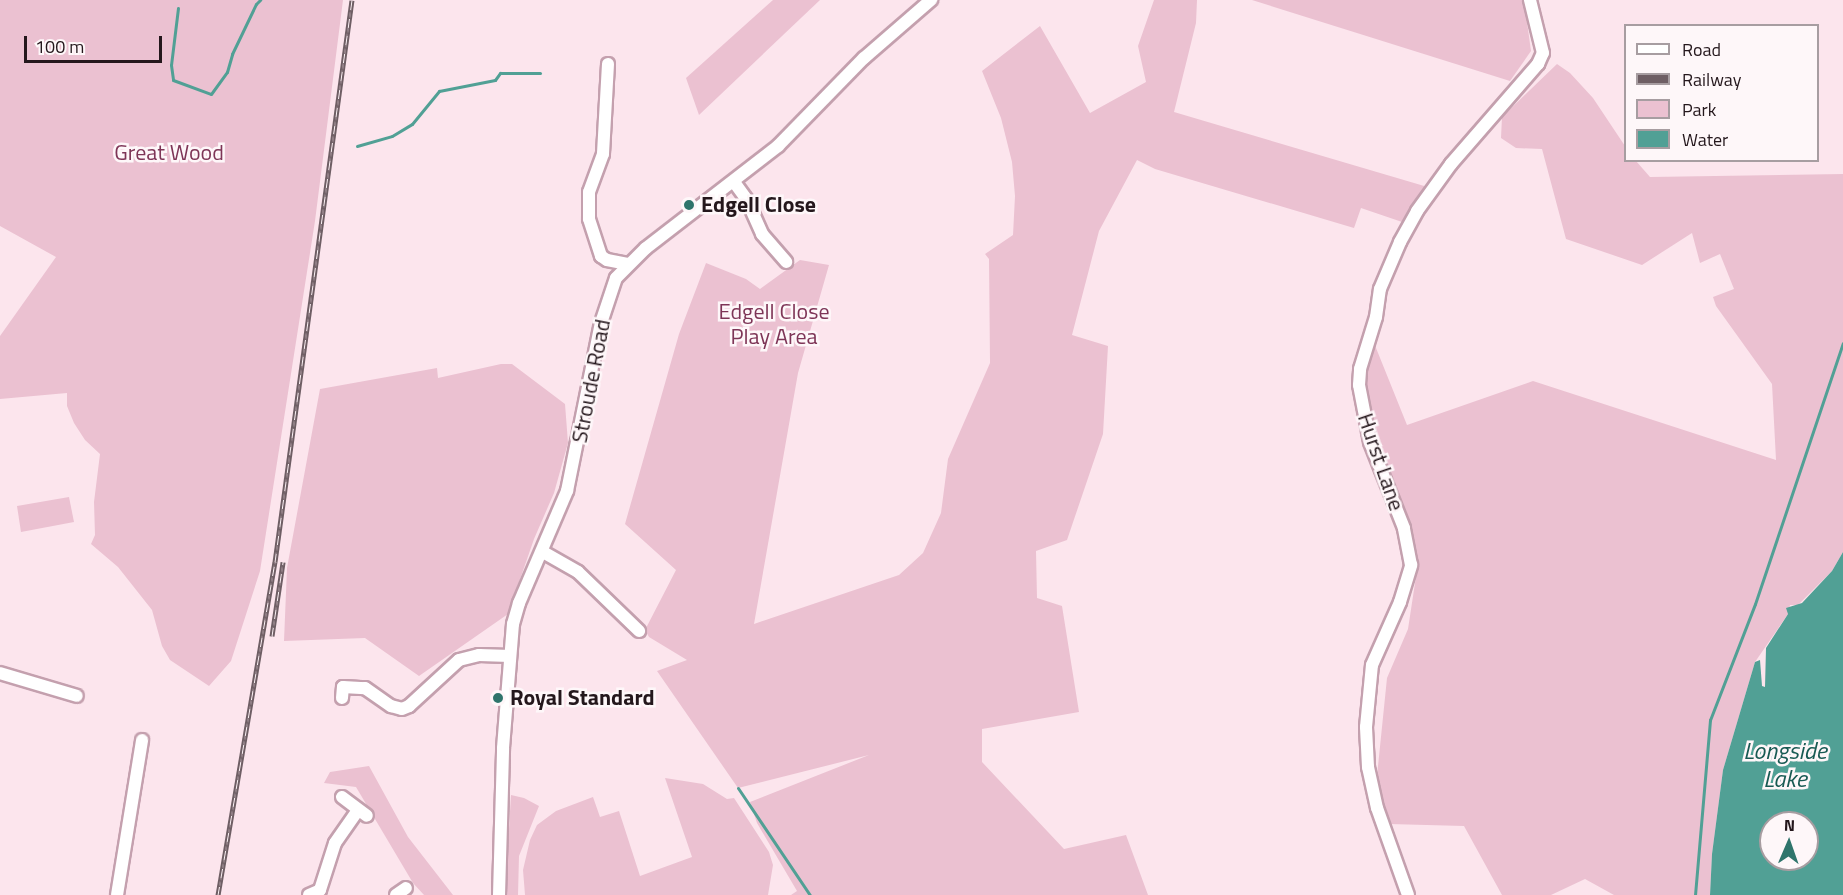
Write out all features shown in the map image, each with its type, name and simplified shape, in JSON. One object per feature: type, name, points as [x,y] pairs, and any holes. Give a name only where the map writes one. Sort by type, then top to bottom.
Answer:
[{"type":"street","name":"Stroude Road","points":[[499,895],[502,748],[510,656],[519,603],[543,552],[567,491],[602,323],[616,278],[628,264],[778,146],[864,58],[931,0]]},
{"type":"street","name":"Hurst Lane","points":[[1408,895],[1377,808],[1368,767],[1366,727],[1372,665],[1400,602],[1411,565],[1404,528],[1370,442],[1359,385],[1360,369],[1376,317],[1380,289],[1400,242],[1417,212],[1451,164],[1538,64],[1543,53],[1530,0]]},
{"type":"street","points":[[608,64],[603,154],[589,192],[589,219],[599,252],[607,260],[616,278]]},
{"type":"street","points":[[734,182],[747,200],[762,234],[786,262]]},
{"type":"street","points":[[607,260],[628,264]]},
{"type":"street","points":[[543,552],[578,572],[639,631]]},
{"type":"street","points":[[342,698],[343,687],[365,688],[391,706],[402,709],[409,706],[444,671],[459,660],[479,655],[510,656]]},
{"type":"street","points":[[0,673],[77,696]]},
{"type":"street","points":[[117,895],[142,740]]},
{"type":"street","points":[[319,894],[335,843],[362,813],[342,797]]},
{"type":"green space","name":"Great Wood","points":[[0,0],[343,0],[315,221],[260,571],[231,661],[209,686],[170,660],[162,646],[152,610],[118,567],[91,544],[95,535],[94,502],[100,454],[85,440],[74,423],[67,406],[67,393],[0,399],[0,336],[56,257],[0,226]]},
{"type":"green space","points":[[773,0],[820,0],[699,115],[686,78]]},
{"type":"green space","name":"Edgell Close Play Area","points":[[1154,0],[1197,0],[1196,23],[1174,112],[1431,188],[1405,223],[1361,208],[1354,228],[1155,169],[1137,160],[1099,231],[1072,335],[1108,346],[1103,434],[1067,540],[1036,551],[1037,598],[1062,606],[1079,712],[982,729],[982,762],[1064,849],[1126,835],[1148,895],[791,895],[797,891],[757,823],[750,802],[869,755],[738,788],[657,671],[687,660],[649,637],[645,630],[676,570],[625,524],[679,334],[706,263],[746,279],[760,289],[800,260],[829,265],[798,373],[754,624],[899,575],[923,553],[941,513],[948,459],[990,363],[989,259],[985,254],[1013,235],[1015,196],[1012,162],[1001,118],[982,71],[1040,26],[1090,113],[1146,82],[1138,46]]},
{"type":"green space","points":[[1252,0],[1524,0],[1531,51],[1510,81]]},
{"type":"green space","points":[[1557,64],[1570,73],[1593,98],[1624,144],[1624,162],[1637,162],[1650,177],[1843,174],[1843,552],[1832,571],[1798,605],[1790,605],[1788,614],[1755,662],[1723,770],[1712,854],[1710,895],[1614,895],[1585,879],[1551,895],[1502,895],[1464,826],[1389,824],[1377,776],[1387,678],[1408,629],[1417,570],[1380,450],[1365,375],[1374,343],[1407,425],[1533,381],[1776,460],[1772,384],[1716,306],[1713,297],[1734,289],[1720,254],[1700,263],[1692,233],[1642,265],[1566,239],[1542,149],[1516,148],[1501,138],[1502,117]]},
{"type":"green space","points":[[501,364],[512,364],[565,404],[568,443],[554,493],[534,539],[508,614],[419,676],[365,638],[284,641],[287,568],[320,389],[437,368],[438,378]]},
{"type":"green space","points":[[69,497],[74,522],[21,532],[17,506]]},
{"type":"green space","points":[[369,766],[408,837],[453,895],[424,895],[413,883],[356,787],[324,783],[330,772]]},
{"type":"green space","points":[[665,778],[703,784],[727,799],[734,798],[769,852],[773,865],[768,895],[525,895],[523,870],[530,840],[537,825],[556,811],[593,797],[600,817],[619,811],[640,876],[692,857]]},
{"type":"green space","points":[[511,795],[524,798],[539,806],[519,856],[518,895],[505,895]]},
{"type":"water","name":"Longside Lake","points":[[1843,552],[1843,895],[1710,895],[1712,854],[1723,770],[1755,662],[1760,660],[1762,686],[1765,687],[1766,648],[1788,614],[1786,608],[1802,603],[1832,571]]},
{"type":"waterway","points":[[178,8],[171,65],[173,80],[211,94],[227,72],[232,54],[260,0]]},
{"type":"waterway","points":[[357,146],[392,136],[412,124],[439,91],[495,80],[500,73],[540,73]]},
{"type":"waterway","points":[[1695,895],[1710,720],[1755,604],[1843,343]]},
{"type":"waterway","points":[[738,788],[810,895]]},
{"type":"railway","points":[[218,895],[275,562],[352,0]]},
{"type":"railway","points":[[272,636],[283,562]]},
{"type":"place","name":"Edgell Close","points":[[689,205]]},
{"type":"place","name":"Royal Standard","points":[[498,698]]}]
